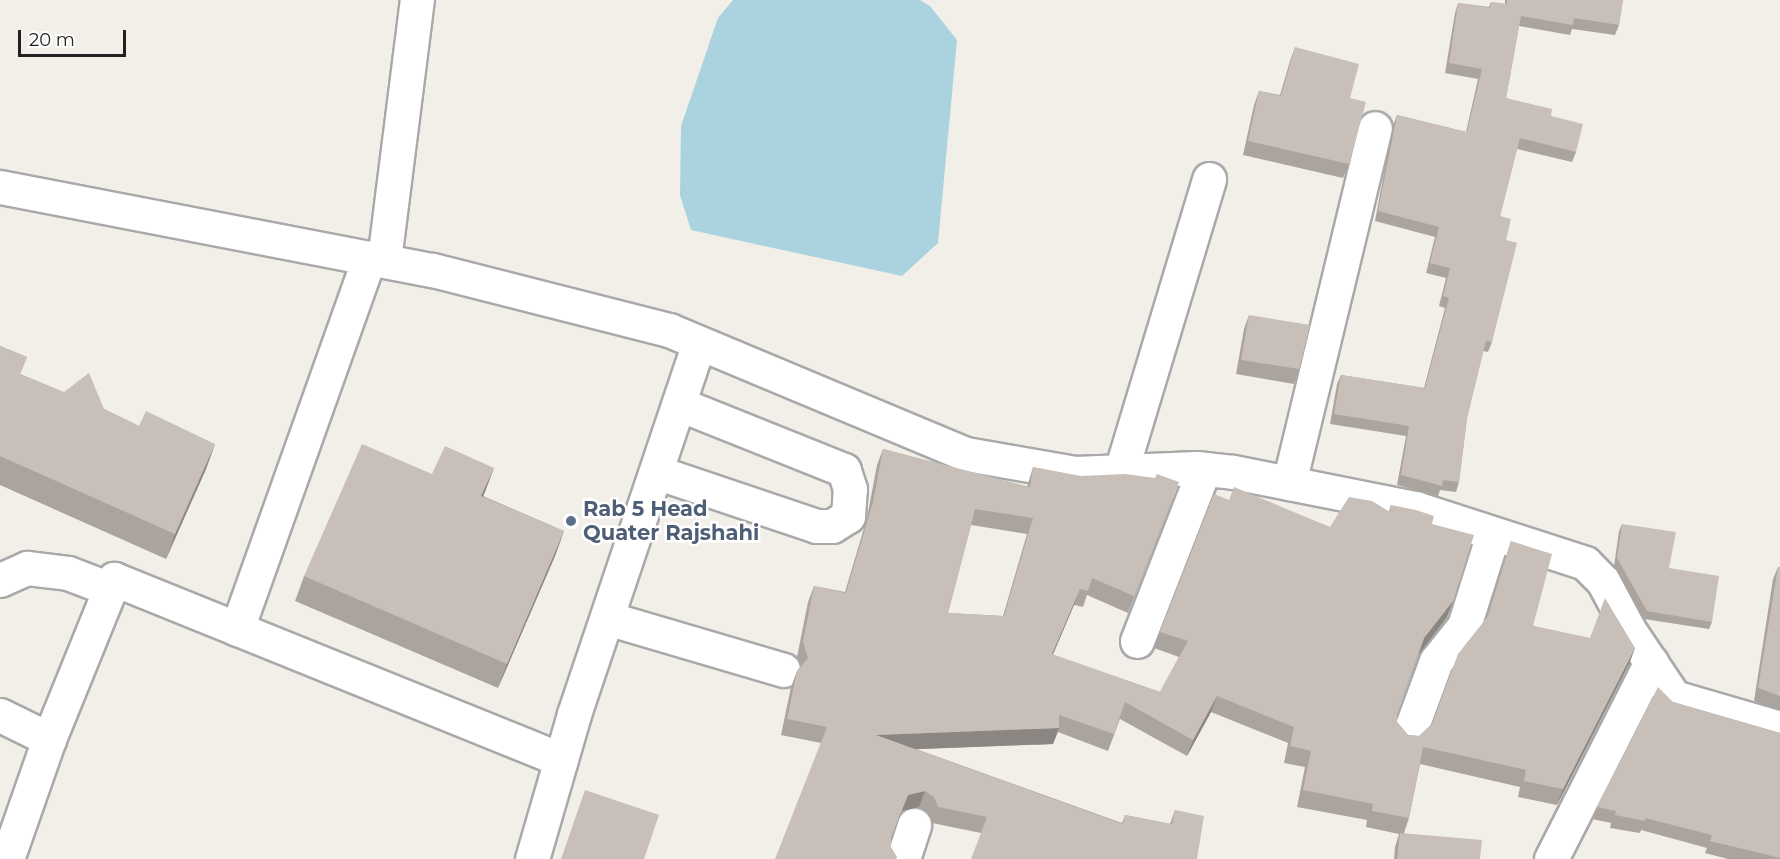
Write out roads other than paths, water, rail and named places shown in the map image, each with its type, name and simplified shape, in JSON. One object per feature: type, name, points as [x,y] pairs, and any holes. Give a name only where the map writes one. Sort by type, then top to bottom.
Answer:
[{"type":"street","points":[[237,629],[377,259],[417,0]]},
{"type":"street","points":[[1289,483],[1375,128]]},
{"type":"street","points":[[1121,471],[1209,179]]},
{"type":"street","points":[[0,187],[377,259],[669,330],[966,454],[1076,473],[1204,468],[1415,508],[1585,563],[1604,580],[1674,697],[1780,728]]},
{"type":"street","points":[[532,859],[561,760],[699,343]]},
{"type":"street","points":[[656,472],[816,526],[832,526],[848,516],[850,489],[844,470],[679,404]]},
{"type":"street","points":[[1137,641],[1204,468]]},
{"type":"street","points":[[1409,734],[1436,661],[1464,626],[1493,534]]},
{"type":"street","points":[[0,580],[27,568],[68,573],[110,589]]},
{"type":"street","points":[[6,848],[114,579],[561,760]]},
{"type":"street","points":[[607,618],[784,670]]},
{"type":"street","points":[[1551,859],[1651,662]]},
{"type":"street","points":[[0,715],[49,739]]},
{"type":"street","points":[[903,859],[914,825]]},
{"type":"water","points":[[733,0],[920,0],[930,6],[957,40],[938,243],[902,276],[691,230],[680,195],[681,126],[718,18]]},
{"type":"place","name":"Rab 5 Head Quater Rajshahi","points":[[571,521]]}]
